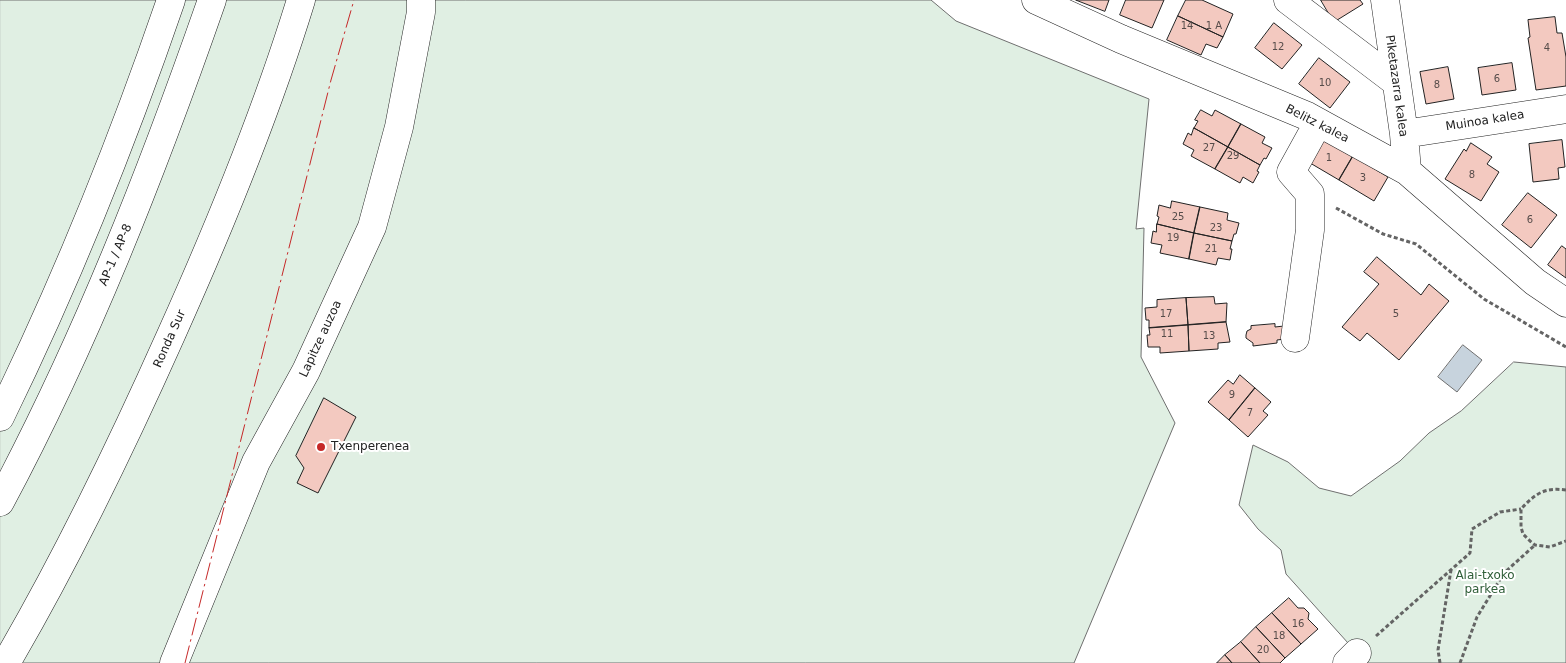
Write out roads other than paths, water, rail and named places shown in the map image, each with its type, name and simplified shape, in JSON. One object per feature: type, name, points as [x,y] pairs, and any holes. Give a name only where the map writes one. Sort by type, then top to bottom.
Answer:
[{"type":"main road","points":[[0,416],[66,275],[108,174],[171,0]]},
{"type":"main road","name":"AP-1 / AP-8","points":[[0,502],[56,390],[102,290],[144,188],[212,0]]},
{"type":"main road","name":"Ronda Sur","points":[[6,663],[60,566],[132,423],[225,210],[255,132],[301,0]]},
{"type":"main road","name":"Lapitze auzoa","points":[[174,663],[256,462],[306,371],[372,227],[399,127],[421,0]]},
{"type":"main road","name":"Belitz kalea","points":[[1036,0],[1121,39],[1307,116],[1407,171],[1535,282],[1566,303]]},
{"type":"main road","points":[[1288,0],[1396,82]]},
{"type":"main road","name":"Piketazarra kalea","points":[[1385,0],[1404,134],[1407,171]]},
{"type":"main road","name":"Muinoa kalea","points":[[1404,134],[1566,109]]},
{"type":"main road","points":[[1295,338],[1310,230],[1310,194],[1291,172],[1318,123]]},
{"type":"place","name":"Txenperenea","points":[[321,447]]},
{"type":"park label","name":"Alai-txoko parkea","points":[[1485,583]]}]
